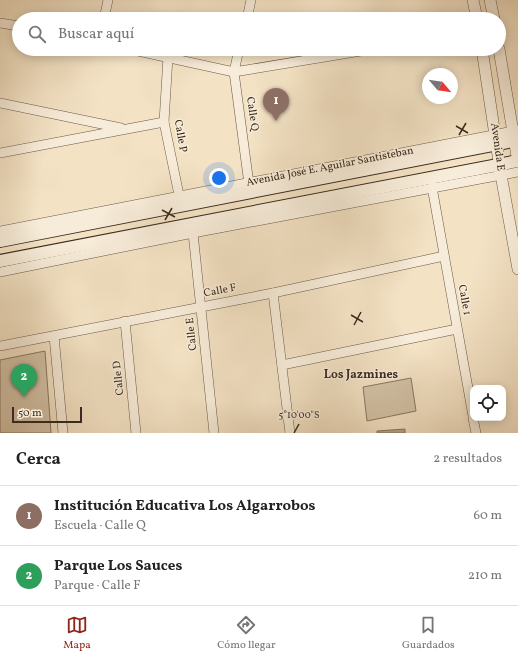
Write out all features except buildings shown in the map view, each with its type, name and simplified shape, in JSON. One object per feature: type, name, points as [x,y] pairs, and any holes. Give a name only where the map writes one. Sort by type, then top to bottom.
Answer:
[{"type":"main road","name":"Avenida José E. Aguilar Santisteban","points":[[0,241],[516,136]]},
{"type":"main road","points":[[0,261],[501,170],[518,162]]},
{"type":"street","points":[[105,12],[108,0]]},
{"type":"street","points":[[248,12],[251,0]]},
{"type":"street","points":[[474,0],[476,12]]},
{"type":"street","points":[[490,0],[493,12]]},
{"type":"street","points":[[0,22],[12,25]]},
{"type":"street","points":[[163,56],[234,72],[331,56]]},
{"type":"street","name":"Calle Q","points":[[237,56],[234,72],[249,184]]},
{"type":"street","name":"Avenida E","points":[[483,56],[518,269]]},
{"type":"street","name":"Avenida E","points":[[500,56],[516,136],[518,162]]},
{"type":"street","name":"Calle P","points":[[168,57],[164,122],[179,195]]},
{"type":"street","points":[[0,103],[127,129]]},
{"type":"street","points":[[0,153],[164,122]]},
{"type":"street","name":"Avenida José E. Aguilar Santisteban","points":[[0,231],[179,195],[249,184],[297,172],[496,140]]},
{"type":"street","points":[[0,272],[192,233],[432,188],[501,170],[518,172]]},
{"type":"street","name":"Calle 1","points":[[432,188],[470,400]]},
{"type":"street","name":"Calle E","points":[[192,233],[214,433]]},
{"type":"street","name":"Calle F","points":[[0,346],[273,293],[444,256]]},
{"type":"street","points":[[273,293],[290,433]]},
{"type":"street","name":"Calle D","points":[[125,322],[136,433]]},
{"type":"street","points":[[282,365],[457,329]]},
{"type":"street","points":[[54,336],[63,433]]},
{"type":"street","name":"Calle 1","points":[[474,421],[476,433]]},
{"type":"shaded area","points":[[45,351],[51,433],[0,433],[0,360]]},
{"type":"shaded area","points":[[411,378],[416,411],[367,421],[363,387]]},
{"type":"shaded area","points":[[405,429],[405,433],[377,433],[377,431]]},
{"type":"place","name":"Institución Educativa Los Algarrobos","points":[[276,121]]},
{"type":"place","name":"Parque Los Sauces","points":[[24,397]]},
{"type":"district","name":"Los Jazmines","points":[[361,375]]}]
